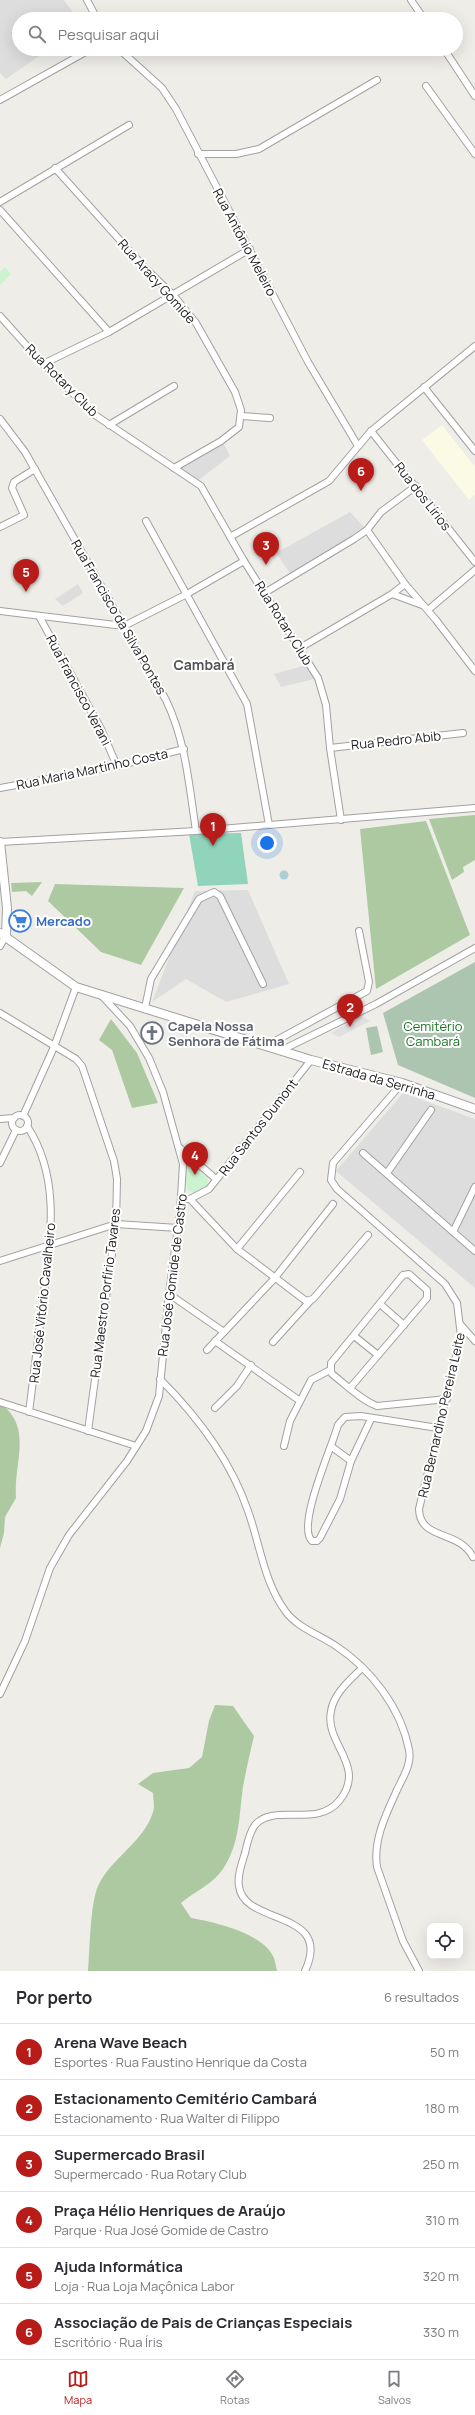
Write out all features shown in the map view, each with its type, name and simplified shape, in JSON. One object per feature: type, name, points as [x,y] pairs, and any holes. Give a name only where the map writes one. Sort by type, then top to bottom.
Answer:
[{"type":"street","points":[[87,0],[93,12]]},
{"type":"street","points":[[411,0],[419,12]]},
{"type":"street","points":[[0,100],[79,56]]},
{"type":"street","name":"Rua Antônio Meleiro","points":[[128,56],[162,88],[185,125],[198,154],[308,362],[358,446]]},
{"type":"street","points":[[449,56],[475,96]]},
{"type":"street","points":[[198,154],[236,154],[259,149],[377,80]]},
{"type":"street","points":[[426,86],[475,154]]},
{"type":"street","points":[[0,202],[129,125]]},
{"type":"street","name":"Rua Aracy Gomide","points":[[55,168],[145,268],[174,296],[196,323],[235,392],[241,416]]},
{"type":"street","points":[[0,210],[109,332]]},
{"type":"street","points":[[43,364],[109,332],[174,296],[250,250]]},
{"type":"street","name":"Rua Rotary Club","points":[[0,316],[43,364],[95,415],[201,486],[244,561],[266,592],[324,690],[330,748],[341,820]]},
{"type":"street","points":[[230,537],[329,481],[371,431],[475,346]]},
{"type":"street","points":[[109,424],[174,386]]},
{"type":"street","points":[[424,387],[475,451]]},
{"type":"street","points":[[174,468],[221,441],[239,427],[241,416],[270,418]]},
{"type":"street","name":"Rua Francisco da Silva Pontes","points":[[0,419],[14,436],[35,469],[166,700],[178,725],[184,750],[196,831]]},
{"type":"street","name":"Rua dos Lírios","points":[[371,431],[475,562]]},
{"type":"street","points":[[0,527],[24,515],[12,488],[14,482],[35,469]]},
{"type":"street","points":[[266,592],[367,530],[377,516],[416,486]]},
{"type":"street","points":[[146,521],[246,704],[269,825]]},
{"type":"street","points":[[367,530],[405,584],[428,610],[475,671]]},
{"type":"street","points":[[0,611],[124,626],[187,594],[244,561]]},
{"type":"street","points":[[428,610],[475,570]]},
{"type":"street","points":[[300,648],[392,594],[405,584]]},
{"type":"street","points":[[392,594],[422,605]]},
{"type":"street","name":"Rua Francisco Verani","points":[[39,616],[101,729],[117,766]]},
{"type":"street","name":"Rua Pedro Abib","points":[[330,748],[463,733]]},
{"type":"street","name":"Rua Maria Martinho Costa","points":[[0,788],[117,766],[184,750]]},
{"type":"street","points":[[0,946],[7,908],[0,842],[196,831],[475,808]]},
{"type":"street","points":[[145,1008],[151,978],[199,899],[214,892],[220,896],[264,984]]},
{"type":"street","points":[[266,1046],[367,991],[369,982],[358,931]]},
{"type":"street","name":"Estrada da Serrinha","points":[[3,934],[76,986],[311,1060],[402,1083],[475,1109]]},
{"type":"street","points":[[282,1050],[376,1004],[475,948]]},
{"type":"street","points":[[23,1116],[54,1047],[76,986]]},
{"type":"street","name":"Rua José Gomide de Castro","points":[[0,1694],[25,1641],[50,1568],[73,1529],[146,1431],[156,1407],[160,1379],[183,1177],[180,1148],[163,1092],[149,1058],[130,1026],[115,1007],[98,993]]},
{"type":"street","name":"Rua Maestro Porfírio Tavares","points":[[0,1013],[76,1059],[82,1066],[114,1161],[117,1179],[116,1224],[88,1431]]},
{"type":"street","name":"Rua Santos Dumont","points":[[181,1199],[190,1199],[209,1189],[311,1060]]},
{"type":"street","name":"Rua Bernardino Pereira Leite","points":[[402,1083],[333,1163],[331,1180],[337,1189],[445,1284],[457,1303],[461,1336],[447,1399],[438,1428],[419,1508],[423,1525],[428,1529],[461,1542],[468,1548],[473,1556]]},
{"type":"street","points":[[387,1173],[431,1110]]},
{"type":"street","points":[[0,1120],[23,1116]]},
{"type":"street","points":[[16,1130],[21,1131],[27,1126],[27,1122],[23,1116]]},
{"type":"street","points":[[14,1118],[12,1124],[16,1130]]},
{"type":"street","name":"Rua José Vitório Cavalheiro","points":[[27,1126],[37,1142],[45,1160],[49,1181],[52,1225],[29,1412]]},
{"type":"street","points":[[0,1163],[16,1130]]},
{"type":"street","points":[[180,1148],[216,1179]]},
{"type":"street","points":[[363,1153],[475,1251]]},
{"type":"street","points":[[237,1249],[300,1172]]},
{"type":"street","points":[[452,1232],[475,1187]]},
{"type":"street","points":[[190,1199],[237,1249],[301,1299],[311,1300]]},
{"type":"street","points":[[207,1350],[274,1279],[333,1204]]},
{"type":"street","points":[[0,1261],[116,1224],[178,1228]]},
{"type":"street","points":[[273,1342],[368,1235]]},
{"type":"street","points":[[330,1370],[331,1363],[403,1275],[411,1275],[427,1290],[428,1295],[350,1388]]},
{"type":"street","points":[[169,1294],[224,1332]]},
{"type":"street","points":[[380,1304],[404,1325]]},
{"type":"street","points":[[460,1324],[475,1341]]},
{"type":"street","points":[[354,1336],[378,1355]]},
{"type":"street","points":[[215,1341],[300,1401]]},
{"type":"street","points":[[215,1408],[237,1386],[251,1366]]},
{"type":"street","points":[[330,1370],[369,1403],[378,1406],[447,1399]]},
{"type":"street","points":[[284,1446],[290,1420],[311,1380],[330,1370]]},
{"type":"street","points":[[160,1379],[199,1424],[236,1478],[248,1511],[268,1578],[278,1602],[288,1614],[299,1623],[337,1646],[362,1668],[385,1694],[402,1725],[409,1751],[407,1768],[389,1807],[377,1840],[375,1856],[377,1867],[403,1941],[419,1971]]},
{"type":"street","points":[[0,1402],[136,1446]]},
{"type":"street","points":[[372,1418],[351,1461],[340,1499],[320,1538],[317,1541],[312,1541],[307,1533],[307,1513],[332,1447],[338,1425],[345,1417],[351,1415],[372,1418],[438,1428]]},
{"type":"street","points":[[332,1447],[351,1461]]},
{"type":"street","points":[[305,1971],[309,1958],[310,1945],[306,1935],[299,1927],[289,1921],[249,1903],[242,1895],[239,1886],[240,1872],[248,1841],[255,1825],[262,1819],[272,1816],[314,1816],[337,1804],[345,1795],[349,1783],[349,1771],[346,1758],[331,1727],[331,1710],[343,1686],[362,1668]]},
{"type":"shaded area","points":[[0,0],[64,0],[73,12],[12,12],[12,56],[39,56],[6,79],[0,73]]},
{"type":"shaded area","points":[[442,425],[475,467],[475,494],[469,500],[422,440]]},
{"type":"shaded area","points":[[222,440],[230,456],[196,482],[174,468]]},
{"type":"shaded area","points":[[350,512],[366,529],[292,576],[276,553]]},
{"type":"shaded area","points":[[78,584],[83,593],[63,606],[55,599]]},
{"type":"shaded area","points":[[306,665],[314,679],[281,687],[274,674]]},
{"type":"shaded area","points":[[248,890],[289,984],[226,1002],[186,979],[152,1002],[195,891]]},
{"type":"shaded area","points":[[361,1016],[370,1021],[339,1037],[331,1033]]},
{"type":"shaded area","points":[[403,1093],[475,1119],[475,1288],[336,1171]]},
{"type":"green space","points":[[5,267],[11,274],[0,285],[0,272]]},
{"type":"green space","points":[[475,815],[475,860],[463,867],[464,872],[452,880],[429,819]]},
{"type":"green space","points":[[426,821],[470,935],[376,989],[360,829]]},
{"type":"green space","points":[[241,833],[248,884],[198,886],[189,834]]},
{"type":"green space","points":[[42,882],[32,896],[26,891],[12,892],[11,883]]},
{"type":"green space","points":[[55,884],[184,888],[141,965],[101,952],[48,901]]},
{"type":"green space","name":"Cemitério Cambará","points":[[475,962],[475,1098],[398,1065],[383,1013]]},
{"type":"green space","points":[[111,1019],[137,1053],[158,1103],[132,1108],[112,1050],[99,1040]]},
{"type":"green space","points":[[377,1026],[383,1052],[371,1055],[366,1028]]},
{"type":"green space","points":[[191,1162],[208,1178],[207,1187],[198,1193],[188,1191],[185,1180],[186,1165]]},
{"type":"green space","points":[[0,1403],[10,1413],[16,1423],[20,1447],[16,1498],[5,1517],[4,1533],[0,1548]]},
{"type":"green space","points":[[215,1705],[233,1706],[254,1736],[243,1787],[238,1829],[233,1850],[219,1874],[181,1903],[191,1918],[212,1922],[236,1930],[259,1941],[273,1956],[277,1971],[88,1971],[93,1904],[98,1886],[111,1867],[149,1823],[154,1810],[153,1793],[138,1784],[153,1773],[189,1768],[202,1757],[209,1721]]},
{"type":"water","points":[[284,870],[289,875],[284,880],[279,875]]},
{"type":"place","name":"Associação de Pais de Crianças Especiais","points":[[361,491]]},
{"type":"place","name":"Supermercado Brasil","points":[[266,565]]},
{"type":"place","name":"Ajuda Informática","points":[[26,592]]},
{"type":"place","name":"Arena Wave Beach","points":[[213,846]]},
{"type":"place","name":"Mercado","points":[[20,921]]},
{"type":"place","name":"Estacionamento Cemitério Cambará","points":[[350,1027]]},
{"type":"place","name":"Capela Nossa Senhora de Fátima","points":[[152,1033]]},
{"type":"place","name":"Praça Hélio Henriques de Araújo","points":[[195,1175]]},
{"type":"district","name":"Cambará","points":[[204,665]]}]
